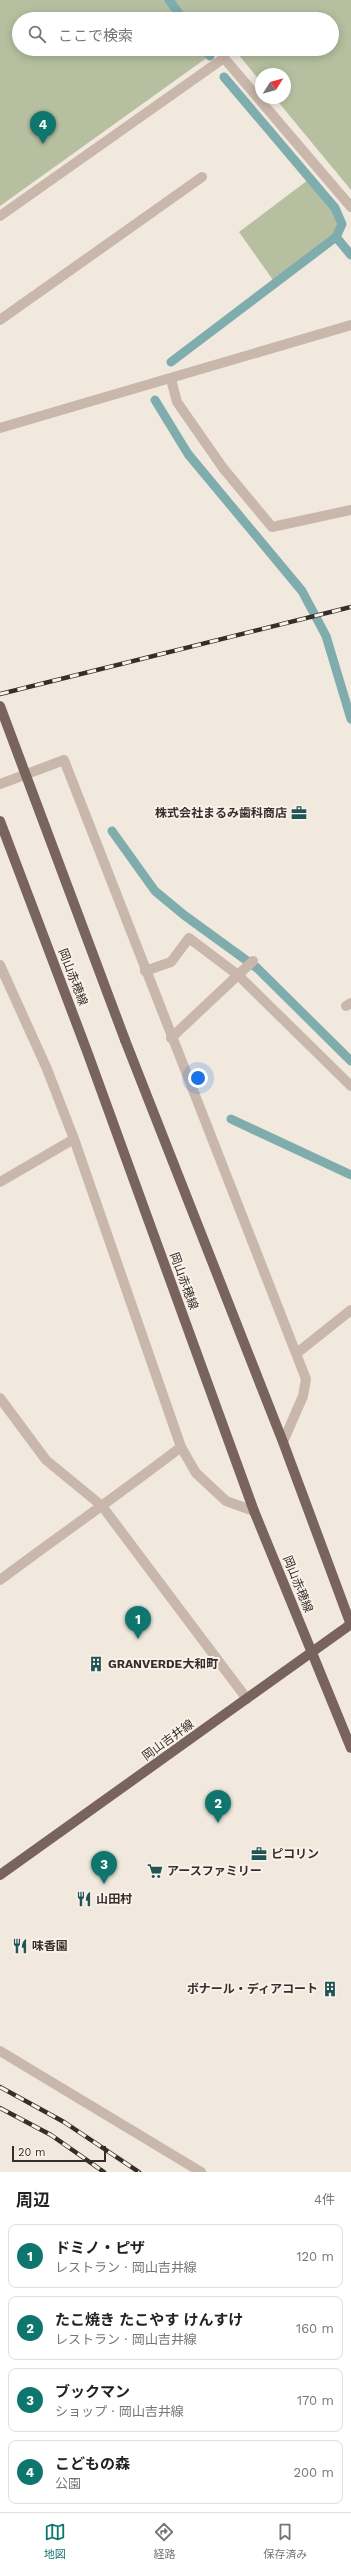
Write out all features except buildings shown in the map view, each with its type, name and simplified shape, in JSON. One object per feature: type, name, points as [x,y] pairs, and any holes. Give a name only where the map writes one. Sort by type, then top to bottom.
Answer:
[{"type":"main road","points":[[0,706],[125,1040],[283,1442],[351,1624]]},
{"type":"main road","name":"岡山赤穂線","points":[[0,821],[88,1054],[254,1511],[351,1748]]},
{"type":"main road","name":"岡山吉井線","points":[[0,1875],[351,1624]]},
{"type":"street","points":[[0,216],[224,58],[351,207]]},
{"type":"street","points":[[0,320],[202,177]]},
{"type":"street","points":[[0,428],[351,325]]},
{"type":"street","points":[[171,379],[177,402],[223,468],[272,526],[351,510]]},
{"type":"street","points":[[0,784],[64,760],[171,1038],[297,1353],[306,1379],[303,1396],[283,1442]]},
{"type":"street","points":[[145,971],[171,962],[189,938],[238,975],[351,1086]]},
{"type":"street","points":[[171,1038],[250,963]]},
{"type":"street","points":[[0,965],[47,1069],[74,1139],[181,1447],[196,1473],[226,1501],[254,1511]]},
{"type":"street","points":[[1,1180],[74,1139]]},
{"type":"street","points":[[297,1353],[351,1310]]},
{"type":"street","points":[[0,1398],[46,1460],[102,1506],[247,1699]]},
{"type":"street","points":[[0,1580],[181,1447]]},
{"type":"street","points":[[0,2051],[201,2172]]},
{"type":"green space","points":[[0,0],[351,0],[351,190],[280,104],[291,104],[291,68],[255,68],[255,75],[240,56],[339,56],[339,12],[12,12],[12,56],[209,56],[0,206]]},
{"type":"green space","points":[[308,180],[333,209],[339,224],[336,232],[273,280],[239,232]]},
{"type":"waterway","points":[[169,0],[178,12]]},
{"type":"waterway","points":[[224,77],[335,208],[342,224],[336,237]]},
{"type":"waterway","points":[[171,362],[336,237],[351,255]]},
{"type":"waterway","points":[[155,400],[188,454],[302,591],[326,636],[351,719]]},
{"type":"waterway","points":[[112,831],[155,891],[184,915],[257,968],[351,1061]]},
{"type":"waterway","points":[[231,1119],[351,1175]]},
{"type":"railway","points":[[0,694],[351,607]]},
{"type":"railway","points":[[0,2087],[64,2122],[139,2172]]},
{"type":"railway","points":[[0,2108],[51,2135],[104,2172]]},
{"type":"place","name":"こどもの森","points":[[43,144]]},
{"type":"place","name":"株式会社まるみ歯科商店","points":[[299,813]]},
{"type":"place","name":"ドミノ・ピザ","points":[[138,1639]]},
{"type":"place","name":"GRANVERDE大和町","points":[[96,1664]]},
{"type":"place","name":"たこ焼き たこやす けんすけ","points":[[218,1823]]},
{"type":"place","name":"ピコリン","points":[[259,1854]]},
{"type":"place","name":"アースファミリー","points":[[155,1871]]},
{"type":"place","name":"ブックマン","points":[[104,1884]]},
{"type":"place","name":"山田村","points":[[84,1899]]},
{"type":"place","name":"味香園","points":[[20,1946]]},
{"type":"place","name":"ボナール・ディアコート","points":[[330,1989]]}]
